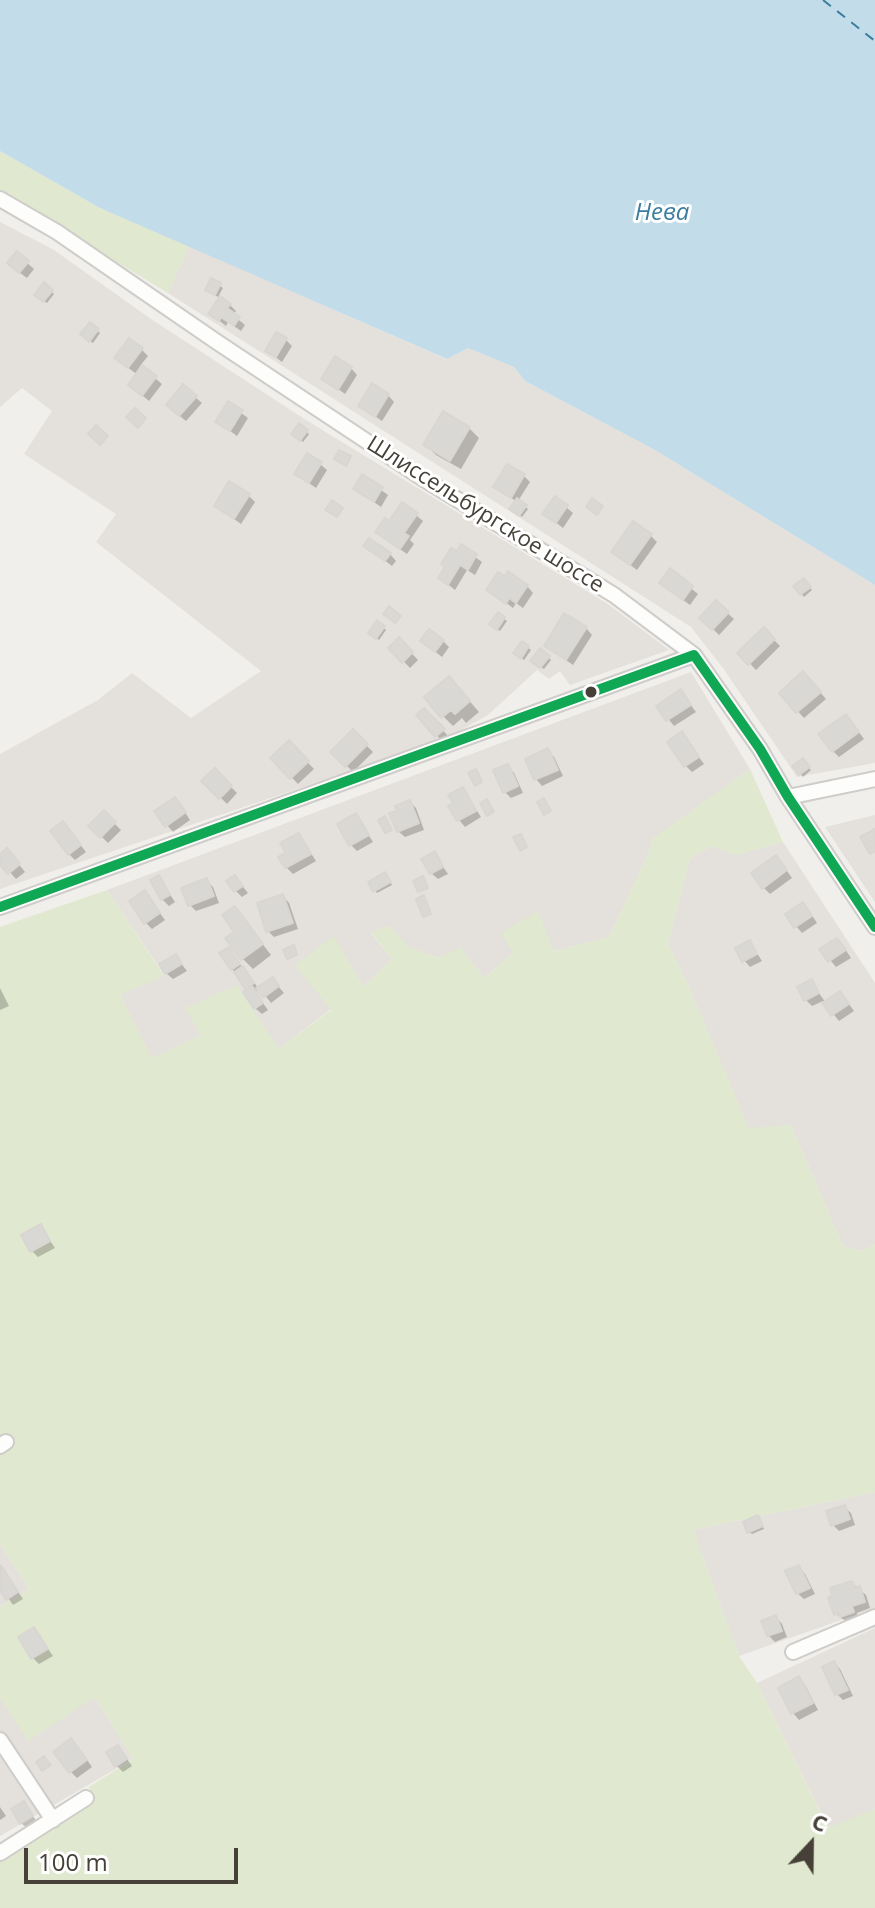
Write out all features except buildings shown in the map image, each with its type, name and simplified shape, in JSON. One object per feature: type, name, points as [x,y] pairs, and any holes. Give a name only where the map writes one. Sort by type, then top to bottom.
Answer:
[{"type":"street","name":"Шлиссельбургское шоссе","points":[[0,199],[57,232],[422,478],[614,595],[694,655],[760,749],[788,797],[875,927]]},
{"type":"street","points":[[0,907],[694,655]]},
{"type":"street","points":[[788,797],[875,779]]},
{"type":"street","points":[[793,1652],[875,1617]]},
{"type":"street","points":[[0,1740],[53,1820]]},
{"type":"street","points":[[0,1853],[86,1798]]},
{"type":"shaded area","points":[[0,222],[54,250],[151,319],[306,420],[608,604],[669,650],[570,685],[560,671],[549,679],[537,670],[488,715],[443,740],[0,889],[0,754],[98,700],[132,673],[191,718],[261,671],[96,542],[116,514],[24,454],[52,411],[22,388],[0,407]]},
{"type":"shaded area","points":[[189,246],[446,359],[468,348],[514,367],[525,381],[655,450],[875,585],[875,763],[797,777],[723,668],[691,627],[168,293]]},
{"type":"shaded area","points":[[691,672],[750,769],[653,839],[609,937],[553,951],[538,912],[513,953],[484,978],[460,948],[440,958],[409,948],[389,926],[371,933],[392,959],[363,987],[333,936],[331,1009],[279,1049],[186,1008],[201,1035],[152,1059],[120,995],[164,975],[107,890]]},
{"type":"shaded area","points":[[875,815],[875,902],[825,827]]},
{"type":"shaded area","points":[[783,842],[875,983],[875,1244],[862,1251],[843,1246],[791,1125],[749,1129],[668,944],[690,858],[712,846],[736,855]]},
{"type":"shaded area","points":[[875,1492],[875,1608],[739,1656],[693,1530]]},
{"type":"shaded area","points":[[0,1544],[29,1589],[0,1607]]},
{"type":"shaded area","points":[[875,1628],[875,1809],[829,1829],[757,1683]]},
{"type":"shaded area","points":[[95,1697],[133,1759],[0,1836],[0,1699]]},
{"type":"green space","points":[[0,151],[100,208],[189,246],[168,293],[0,191]]},
{"type":"green space","points":[[750,769],[783,842],[736,855],[712,846],[690,858],[668,944],[749,1128],[791,1125],[843,1246],[862,1251],[875,1244],[875,1492],[693,1530],[739,1656],[757,1683],[828,1828],[875,1809],[875,1908],[0,1908],[0,1860],[92,1801],[89,1787],[133,1759],[95,1697],[28,1741],[0,1698],[0,1607],[29,1589],[0,1544],[0,927],[107,890],[164,976],[120,995],[152,1058],[201,1035],[185,1008],[237,985],[279,1049],[331,1010],[295,965],[334,936],[363,987],[392,959],[371,932],[389,926],[410,948],[439,958],[460,947],[484,978],[513,953],[501,933],[538,911],[554,951],[609,937],[650,850],[652,839]]},
{"type":"water","name":"Нева","points":[[0,0],[875,0],[875,585],[655,450],[525,381],[514,367],[468,348],[447,359],[100,208],[0,151]]},
{"type":"ferry route","points":[[823,0],[875,41]]},
{"type":"transit line","points":[[0,907],[694,655],[760,749],[788,797],[875,927]]}]
